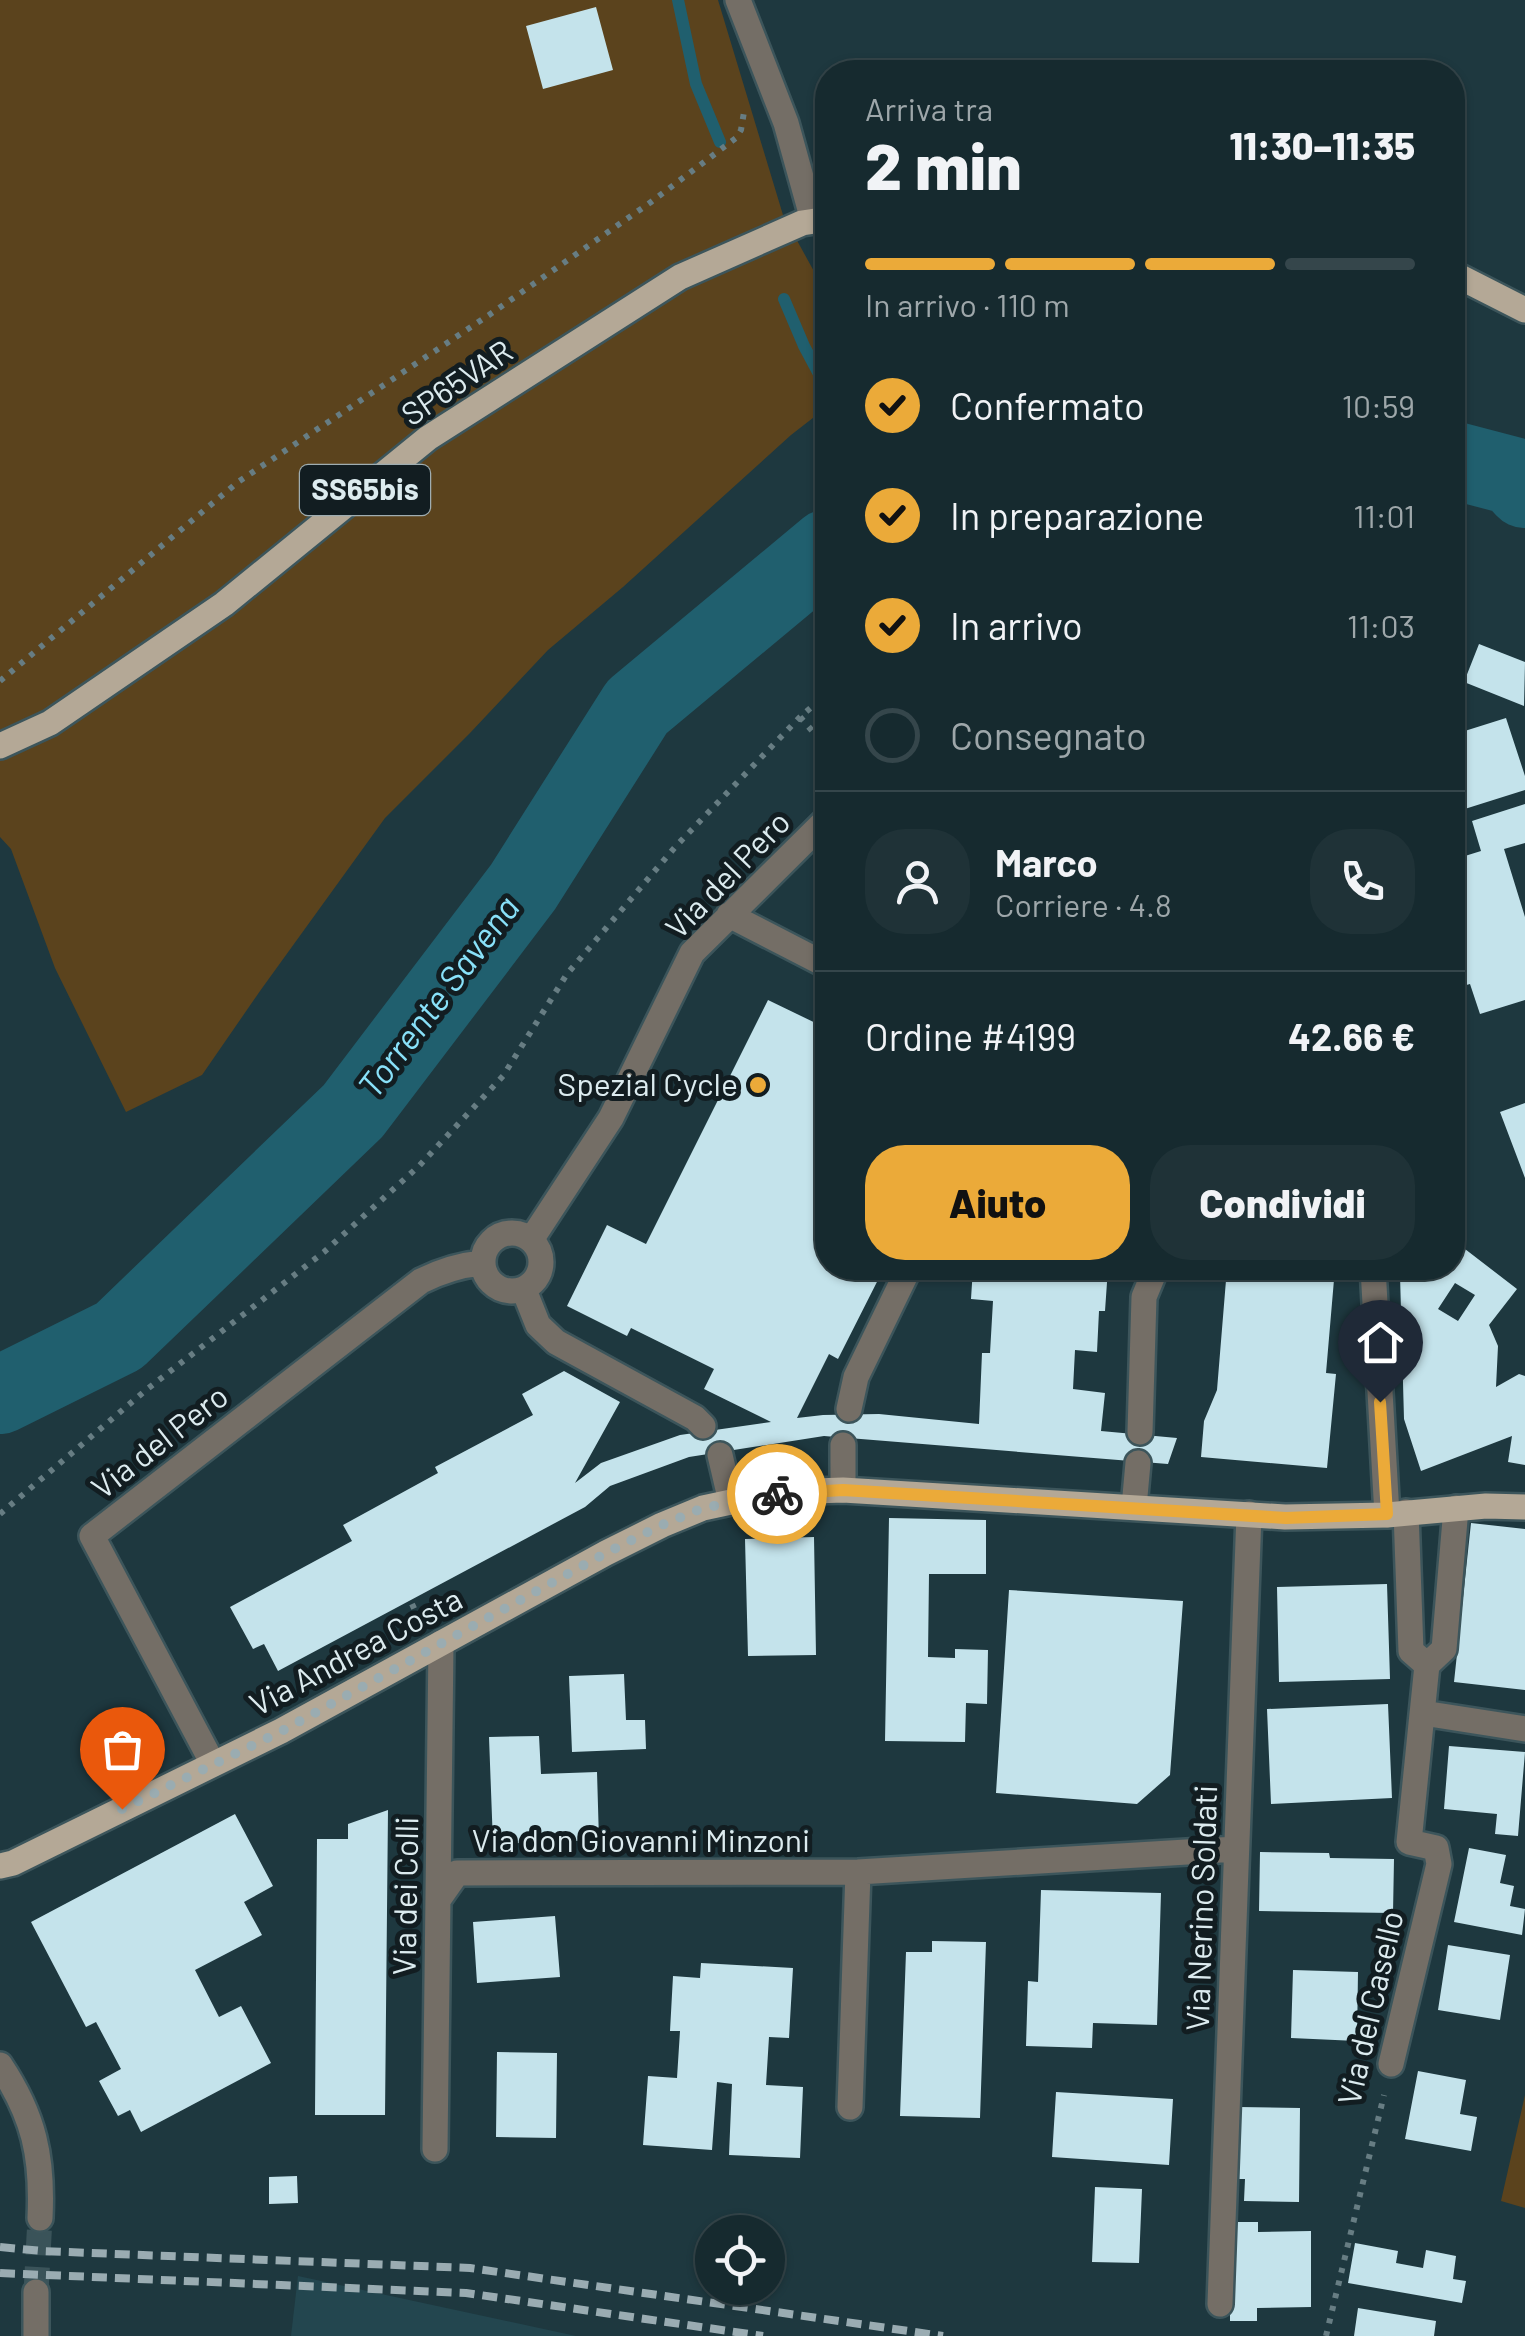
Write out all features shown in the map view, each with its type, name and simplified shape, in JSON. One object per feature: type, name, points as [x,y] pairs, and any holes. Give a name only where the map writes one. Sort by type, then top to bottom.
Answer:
[{"type":"main road","name":"SP65VAR","points":[[0,746],[50,723],[224,604],[428,438],[680,277],[814,218]]},
{"type":"main road","points":[[1465,280],[1525,310]]},
{"type":"main road","name":"Via Andrea Costa","points":[[4,1868],[282,1731],[662,1525],[703,1508],[786,1492],[843,1490],[1286,1518],[1525,1506]]},
{"type":"street","points":[[738,0],[786,123],[814,218]]},
{"type":"street","name":"Via del Pero","points":[[213,1764],[92,1536],[421,1281],[462,1264],[482,1263],[488,1245],[503,1234],[523,1235],[531,1240],[611,1118],[692,953],[815,831]]},
{"type":"street","points":[[729,916],[815,959]]},
{"type":"street","points":[[482,1263],[496,1287],[504,1291],[524,1290],[541,1267],[541,1257],[531,1240]]},
{"type":"street","points":[[849,1409],[856,1376],[903,1280]]},
{"type":"street","points":[[1140,1432],[1144,1296],[1151,1280]]},
{"type":"street","points":[[1373,1280],[1397,1513]]},
{"type":"street","points":[[524,1290],[538,1325],[556,1342],[703,1426]]},
{"type":"street","points":[[843,1445],[843,1490]]},
{"type":"street","points":[[720,1454],[730,1502]]},
{"type":"street","points":[[1134,1506],[1138,1463]]},
{"type":"street","name":"Via del Casello","points":[[1391,2064],[1439,1864],[1436,1848],[1409,1842],[1428,1665],[1444,1649],[1456,1508]]},
{"type":"street","name":"Via del Casello","points":[[1397,1513],[1411,1651],[1428,1665]]},
{"type":"street","name":"Via Nerino Soldati","points":[[1220,2304],[1249,1514]]},
{"type":"street","name":"Via dei Colli","points":[[436,2149],[441,1643]]},
{"type":"street","points":[[1423,1713],[1525,1729]]},
{"type":"street","name":"Via don Giovanni Minzoni","points":[[438,1900],[457,1873],[858,1872],[1236,1849]]},
{"type":"street","points":[[850,2108],[858,1872]]},
{"type":"street","points":[[0,2065],[18,2094],[38,2150],[42,2183],[40,2218]]},
{"type":"street","points":[[36,2292],[36,2336]]},
{"type":"path","points":[[0,681],[238,482],[489,316],[736,138]]},
{"type":"path","points":[[0,1514],[146,1390],[324,1252],[419,1166],[503,1076],[567,974],[676,846],[815,704]]},
{"type":"path","points":[[800,716],[815,734]]},
{"type":"path","points":[[412,1604],[420,1620]]},
{"type":"path","name":"Via del Casello","points":[[1326,2336],[1391,2064]]},
{"type":"shaded area","points":[[0,0],[718,0],[783,215],[815,273],[815,416],[548,650],[385,818],[202,1075],[126,1112],[55,968],[11,849],[0,837]]},
{"type":"shaded area","points":[[1525,2095],[1525,2208],[1501,2201]]},
{"type":"shaded area","points":[[298,2276],[576,2336],[291,2336]]},
{"type":"building","points":[[596,7],[613,70],[543,89],[526,26]]},
{"type":"building","points":[[1479,644],[1525,662],[1524,706],[1465,682]]},
{"type":"building","points":[[1506,718],[1525,776],[1525,790],[1465,809],[1465,731]]},
{"type":"building","points":[[1525,804],[1525,843],[1504,849],[1525,917],[1525,1000],[1480,1014],[1470,984],[1465,985],[1465,856],[1481,851],[1472,821]]},
{"type":"building","points":[[768,1000],[815,1023],[815,1280],[878,1280],[838,1359],[829,1354],[797,1418],[879,1414],[979,1424],[982,1353],[990,1353],[993,1301],[971,1299],[972,1280],[1107,1280],[1105,1311],[1099,1311],[1097,1352],[1075,1350],[1073,1389],[1105,1393],[1101,1431],[1177,1438],[1168,1464],[824,1436],[689,1457],[610,1486],[585,1507],[278,1671],[264,1644],[253,1649],[230,1607],[352,1541],[343,1525],[438,1473],[435,1467],[533,1415],[522,1394],[564,1371],[620,1402],[575,1483],[601,1463],[680,1435],[771,1422],[704,1389],[714,1369],[631,1328],[627,1336],[567,1306],[607,1225],[646,1244]]},
{"type":"building","points":[[1525,1103],[1525,1178],[1500,1112]]},
{"type":"building","points":[[1465,1249],[1517,1289],[1489,1325],[1498,1346],[1496,1387],[1519,1374],[1525,1376],[1525,1465],[1508,1462],[1512,1436],[1421,1471],[1404,1419],[1400,1280],[1465,1280]],"holes":[[[1455,1283],[1475,1295],[1458,1321],[1438,1309]]]},
{"type":"building","points":[[1226,1280],[1334,1280],[1326,1373],[1336,1374],[1327,1468],[1201,1457],[1204,1421],[1217,1390]]},
{"type":"building","points":[[889,1518],[986,1520],[986,1574],[929,1574],[928,1657],[955,1658],[955,1649],[988,1650],[987,1704],[966,1703],[965,1742],[885,1741]]},
{"type":"building","points":[[1471,1523],[1525,1529],[1525,1690],[1454,1682]]},
{"type":"building","points":[[814,1537],[816,1655],[748,1656],[745,1539]]},
{"type":"building","points":[[1387,1584],[1390,1679],[1279,1682],[1277,1587]]},
{"type":"building","points":[[1009,1590],[1183,1601],[1170,1775],[1137,1804],[996,1793]]},
{"type":"building","points":[[624,1674],[626,1720],[645,1720],[646,1749],[572,1752],[569,1676]]},
{"type":"building","points":[[1388,1704],[1392,1798],[1271,1804],[1267,1709]]},
{"type":"building","points":[[539,1736],[541,1774],[597,1772],[599,1840],[493,1844],[489,1737]]},
{"type":"building","points":[[1449,1746],[1525,1752],[1518,1836],[1495,1834],[1497,1814],[1444,1809]]},
{"type":"building","points":[[388,1810],[385,2115],[315,2115],[317,1839],[348,1839],[348,1824]]},
{"type":"building","points":[[235,1814],[273,1886],[244,1902],[262,1935],[195,1970],[219,2017],[241,2006],[271,2063],[141,2132],[130,2110],[118,2116],[99,2081],[121,2069],[96,2022],[86,2027],[31,1922]]},
{"type":"building","points":[[1469,1848],[1506,1855],[1500,1883],[1514,1886],[1510,1906],[1525,1909],[1522,1935],[1454,1922]]},
{"type":"building","points":[[1260,1852],[1394,1859],[1393,1913],[1259,1911]]},
{"type":"building","points":[[1041,1890],[1161,1893],[1157,2025],[1093,2023],[1092,2048],[1026,2046],[1028,1981],[1038,1982]]},
{"type":"building","points":[[555,1916],[560,1977],[477,1983],[473,1922]]},
{"type":"building","points":[[932,1941],[986,1942],[980,2118],[900,2116],[906,1952],[932,1952]]},
{"type":"building","points":[[1448,1945],[1510,1955],[1500,2020],[1438,2010]]},
{"type":"building","points":[[701,1963],[793,1968],[789,2038],[769,2037],[766,2085],[803,2087],[800,2158],[729,2155],[732,2084],[717,2082],[712,2150],[643,2145],[648,2076],[677,2078],[680,2031],[670,2031],[673,1976],[700,1978]]},
{"type":"building","points":[[1293,1970],[1358,1972],[1357,2041],[1291,2038]]},
{"type":"building","points":[[497,2052],[557,2053],[556,2138],[496,2137]]},
{"type":"building","points":[[1418,2071],[1466,2080],[1460,2114],[1477,2117],[1471,2151],[1405,2139]]},
{"type":"building","points":[[1056,2092],[1173,2099],[1169,2165],[1052,2157]]},
{"type":"building","points":[[1239,2107],[1300,2108],[1299,2202],[1244,2201],[1245,2179],[1238,2179]]},
{"type":"building","points":[[297,2176],[298,2203],[269,2204],[269,2177]]},
{"type":"building","points":[[1095,2187],[1142,2189],[1139,2263],[1092,2262]]},
{"type":"building","points":[[1230,2222],[1258,2222],[1258,2232],[1311,2231],[1311,2307],[1257,2308],[1257,2321],[1230,2321]]},
{"type":"building","points":[[1355,2243],[1398,2251],[1396,2263],[1423,2268],[1426,2250],[1456,2256],[1453,2279],[1466,2281],[1462,2303],[1348,2283]]},
{"type":"building","points":[[1358,2308],[1436,2321],[1434,2336],[1354,2336]]},
{"type":"waterway","points":[[678,0],[696,84],[720,142]]},
{"type":"waterway","points":[[784,299],[815,367]]},
{"type":"waterway","name":"Torrente Savena","points":[[1465,463],[1513,476],[1525,489]]},
{"type":"waterway","name":"Torrente Savena","points":[[0,1395],[119,1336],[353,1111],[523,887],[637,707],[815,559]]},
{"type":"tunnel","points":[[36,2292],[40,2218]]},
{"type":"railway","points":[[0,2247],[470,2268],[943,2336]]},
{"type":"railway","points":[[0,2273],[466,2293],[763,2336]]},
{"type":"way so far","points":[[122,1809],[282,1731],[662,1525],[703,1508],[777,1494]]},
{"type":"place","name":"Spezial Cycle","points":[[758,1085]]},
{"type":"route","points":[[777,1494],[843,1490],[1286,1518],[1387,1514],[1380,1402]]}]
